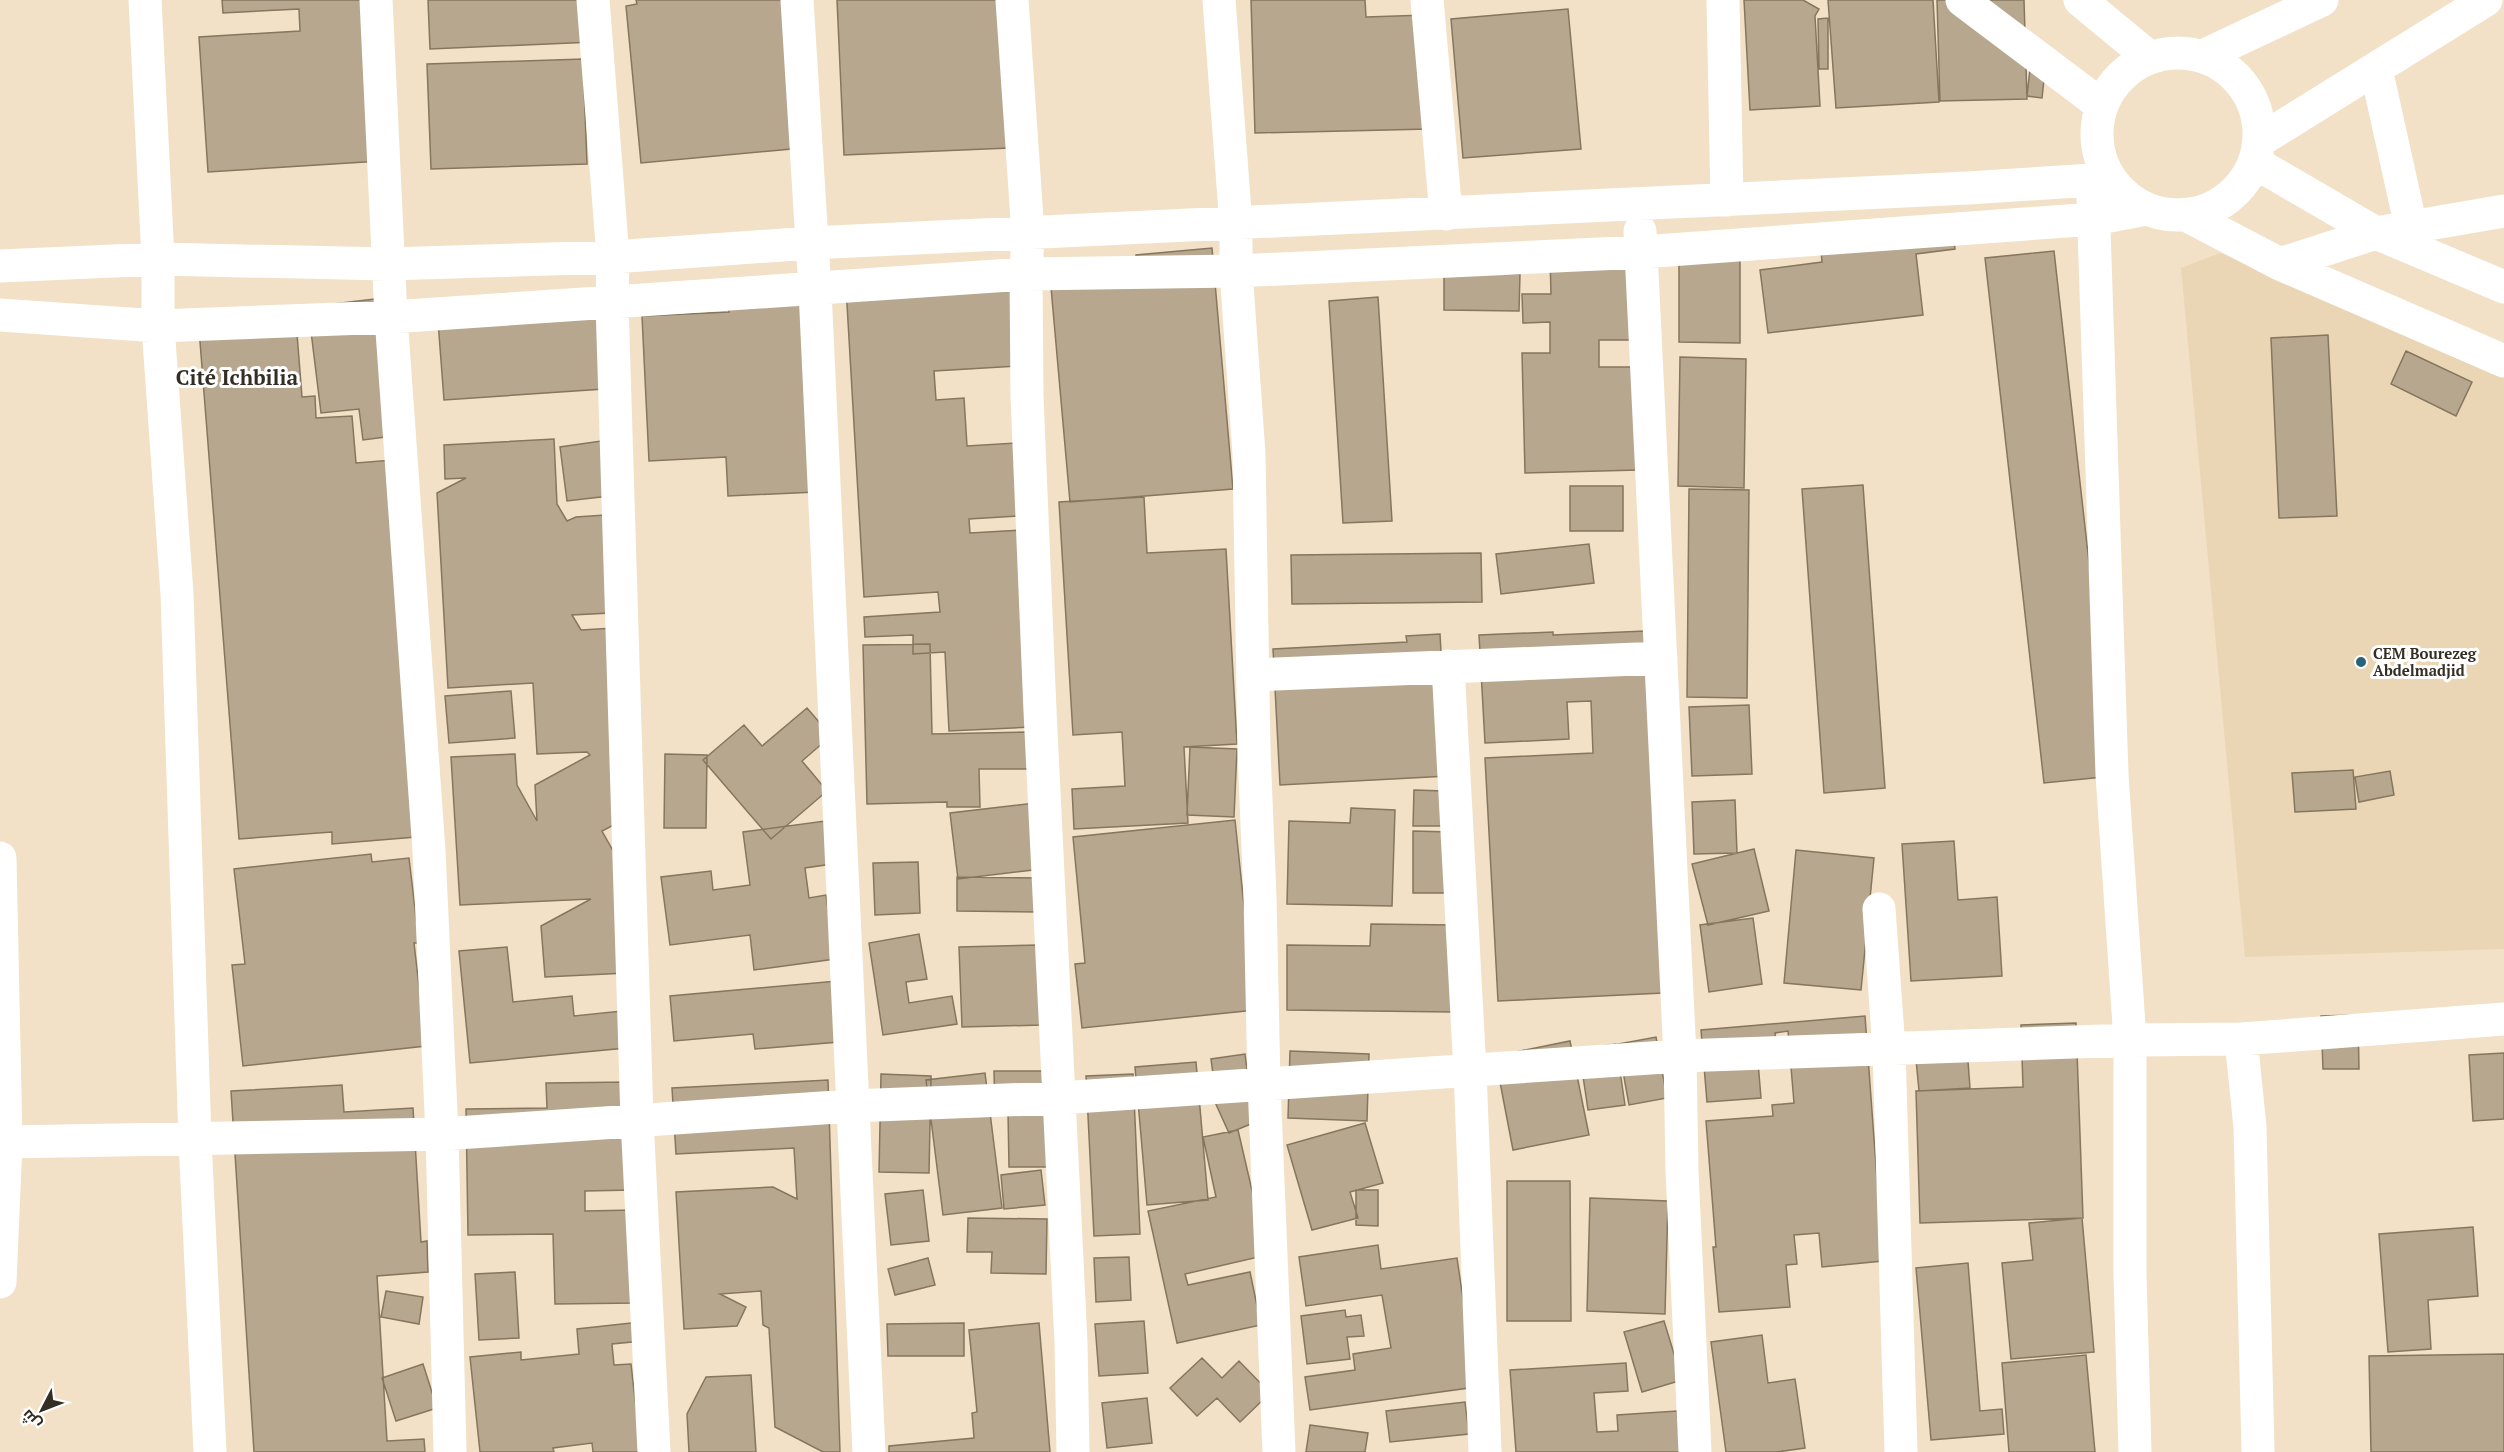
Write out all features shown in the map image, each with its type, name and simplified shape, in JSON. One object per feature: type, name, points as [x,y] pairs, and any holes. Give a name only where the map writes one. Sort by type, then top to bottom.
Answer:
[{"type":"street","points":[[145,0],[158,259],[158,326],[177,594],[195,1140],[210,1452]]},
{"type":"street","points":[[376,0],[391,318],[429,851],[442,1134],[450,1452]]},
{"type":"street","points":[[593,0],[613,257],[612,303],[637,1120],[654,1452]]},
{"type":"street","points":[[797,0],[815,290],[868,1452]]},
{"type":"street","points":[[1012,0],[1028,234],[1026,274],[1028,396],[1040,711],[1071,1342],[1073,1452]]},
{"type":"street","points":[[1218,0],[1236,225],[1236,271],[1249,454],[1263,1083],[1279,1452]]},
{"type":"street","points":[[1426,0],[1446,214]]},
{"type":"street","points":[[1723,0],[1727,200]]},
{"type":"street","points":[[1962,0],[2101,105]]},
{"type":"street","points":[[2080,0],[2149,57]]},
{"type":"street","points":[[2203,56],[2322,0]]},
{"type":"street","points":[[2257,152],[2376,69],[2486,0]]},
{"type":"street","points":[[0,266],[158,259],[388,264],[613,257],[811,243],[1638,205],[2100,178],[2146,209],[2166,214],[2186,215],[2208,209],[2228,198],[2244,182],[2257,152],[2257,114],[2246,89],[2228,69],[2203,56],[2176,52],[2149,57],[2120,76],[2101,105],[2096,129],[2100,178],[2094,219],[2112,775],[2130,1040],[2130,1275],[2135,1452]]},
{"type":"street","points":[[2376,69],[2411,227]]},
{"type":"street","points":[[2257,152],[2376,233],[2504,287]]},
{"type":"street","points":[[1638,205],[1680,1056],[1682,1171],[1695,1452]]},
{"type":"street","points":[[0,315],[158,326],[391,318],[1026,274],[1236,271],[1642,252],[2094,219],[2146,209]]},
{"type":"street","points":[[2280,264],[2376,233],[2504,212]]},
{"type":"street","points":[[2186,215],[2280,264],[2504,360]]},
{"type":"street","points":[[1253,675],[1661,658]]},
{"type":"street","points":[[1448,666],[1470,1071],[1485,1452]]},
{"type":"street","points":[[0,858],[6,1142],[0,1282]]},
{"type":"street","points":[[1879,909],[1889,1050],[1901,1452]]},
{"type":"street","points":[[6,1142],[442,1134],[851,1106],[1060,1098],[1680,1056],[2130,1040],[2241,1039],[2504,1019]]},
{"type":"street","points":[[2241,1039],[2250,1127],[2258,1452]]},
{"type":"shaded area","name":"CEM Bourezeg Abdelmadjid","points":[[2220,253],[2504,376],[2504,949],[2245,957],[2181,268]]},
{"type":"building","points":[[222,0],[386,0],[396,160],[208,172],[199,37],[300,31],[299,9],[223,13]]},
{"type":"building","points":[[428,0],[591,0],[593,42],[430,49]]},
{"type":"building","points":[[636,0],[788,0],[802,148],[641,163],[626,6],[637,4]]},
{"type":"building","points":[[837,0],[1002,0],[1009,148],[844,155]]},
{"type":"building","points":[[1251,0],[1365,0],[1366,17],[1426,15],[1429,129],[1255,133]]},
{"type":"building","points":[[1744,0],[1803,0],[1819,9],[1815,16],[1820,106],[1750,110]]},
{"type":"building","points":[[1828,0],[1933,0],[1939,102],[1836,108]]},
{"type":"building","points":[[1937,0],[2024,0],[2027,99],[1940,101]]},
{"type":"building","points":[[1568,9],[1581,149],[1463,158],[1451,19]]},
{"type":"building","points":[[1828,18],[1828,69],[1819,69],[1818,19]]},
{"type":"building","points":[[2032,51],[2047,52],[2042,98],[2027,96]]},
{"type":"building","points":[[583,59],[587,164],[431,169],[427,64]]},
{"type":"building","points":[[1951,214],[1955,249],[1916,254],[1923,315],[1768,333],[1760,270],[1822,262],[1819,230]]},
{"type":"building","points":[[1212,248],[1233,489],[1070,502],[1050,276],[1137,269],[1136,255]]},
{"type":"building","points":[[2054,251],[2113,776],[2044,783],[1985,258]]},
{"type":"building","points":[[1679,252],[1740,252],[1740,343],[1679,342]]},
{"type":"building","points":[[1632,255],[1633,340],[1599,340],[1599,367],[1636,367],[1638,470],[1525,473],[1522,353],[1550,353],[1550,322],[1523,323],[1522,294],[1551,294],[1550,257]]},
{"type":"building","points":[[1444,273],[1520,274],[1519,311],[1444,310]]},
{"type":"building","points":[[1012,278],[1018,366],[934,371],[936,400],[964,398],[967,446],[1016,443],[1020,516],[969,519],[970,533],[1022,530],[1031,727],[949,731],[945,652],[913,654],[913,635],[865,637],[864,617],[940,612],[938,592],[864,597],[846,287]]},
{"type":"building","points":[[805,291],[816,492],[728,496],[726,457],[649,461],[642,316],[729,312],[728,294]]},
{"type":"building","points":[[391,297],[393,436],[363,440],[359,409],[321,413],[308,307]]},
{"type":"building","points":[[596,297],[604,389],[444,400],[437,308]]},
{"type":"building","points":[[1378,297],[1392,521],[1343,523],[1329,301]]},
{"type":"building","points":[[296,321],[302,397],[315,396],[316,418],[352,416],[356,463],[393,460],[416,837],[332,844],[332,832],[239,839],[199,329]]},
{"type":"building","points":[[2328,335],[2337,516],[2279,518],[2271,338]]},
{"type":"building","points":[[2406,351],[2472,382],[2456,416],[2391,384]]},
{"type":"building","points":[[1680,357],[1746,359],[1744,488],[1678,486]]},
{"type":"building","points":[[554,439],[557,504],[567,521],[576,517],[605,515],[610,613],[572,615],[581,630],[614,628],[625,819],[602,831],[621,865],[627,973],[545,977],[541,926],[591,899],[460,905],[451,757],[515,754],[517,785],[537,821],[535,785],[590,755],[587,752],[537,754],[533,683],[448,688],[437,493],[466,478],[445,479],[444,445]]},
{"type":"building","points":[[601,441],[609,496],[567,501],[560,447]]},
{"type":"building","points":[[1863,485],[1885,788],[1824,793],[1802,489]]},
{"type":"building","points":[[1570,486],[1623,486],[1623,531],[1570,531]]},
{"type":"building","points":[[1689,489],[1749,490],[1747,698],[1687,697]]},
{"type":"building","points":[[1144,497],[1147,553],[1226,549],[1237,744],[1184,747],[1188,823],[1074,829],[1072,789],[1125,786],[1122,732],[1073,735],[1059,502]]},
{"type":"building","points":[[1589,544],[1594,583],[1501,594],[1496,554]]},
{"type":"building","points":[[1481,553],[1482,602],[1292,604],[1291,555]]},
{"type":"building","points":[[1645,631],[1663,993],[1498,1001],[1485,758],[1593,753],[1591,701],[1567,702],[1569,739],[1485,743],[1479,635]]},
{"type":"building","points":[[1440,634],[1448,776],[1280,785],[1273,649],[1407,642],[1406,636]]},
{"type":"building","points":[[930,644],[932,734],[1028,732],[1029,769],[979,769],[980,807],[947,807],[947,802],[867,804],[863,645]]},
{"type":"building","points":[[511,691],[515,738],[449,743],[445,696]]},
{"type":"building","points":[[1749,705],[1752,774],[1692,776],[1689,707]]},
{"type":"building","points":[[807,708],[831,736],[802,761],[827,791],[771,839],[703,760],[744,725],[762,746]]},
{"type":"building","points":[[1190,747],[1237,749],[1234,817],[1187,815]]},
{"type":"building","points":[[665,754],[707,755],[706,828],[664,828]]},
{"type":"building","points":[[2353,770],[2356,809],[2295,812],[2292,773]]},
{"type":"building","points":[[2390,771],[2394,795],[2359,802],[2355,777]]},
{"type":"building","points":[[1414,790],[1444,791],[1443,826],[1413,826]]},
{"type":"building","points":[[1735,800],[1737,853],[1694,854],[1692,802]]},
{"type":"building","points":[[1036,803],[1033,870],[958,879],[950,813]]},
{"type":"building","points":[[1351,808],[1395,810],[1392,906],[1287,904],[1289,821],[1350,823]]},
{"type":"building","points":[[1235,820],[1255,1010],[1082,1028],[1075,964],[1085,963],[1073,837]]},
{"type":"building","points":[[825,821],[832,864],[805,868],[809,898],[826,895],[835,959],[754,970],[750,935],[670,945],[661,877],[711,871],[713,890],[750,885],[743,832]]},
{"type":"building","points":[[1413,831],[1450,832],[1450,893],[1413,893]]},
{"type":"building","points":[[1954,841],[1958,900],[1997,897],[2002,976],[1911,981],[1902,844]]},
{"type":"building","points":[[1754,849],[1769,911],[1708,925],[1692,864]]},
{"type":"building","points":[[1796,850],[1874,858],[1861,990],[1784,983]]},
{"type":"building","points":[[371,854],[372,862],[409,858],[419,943],[414,943],[426,1046],[243,1066],[232,965],[245,964],[234,869]]},
{"type":"building","points":[[918,862],[920,913],[875,915],[873,863]]},
{"type":"building","points":[[957,877],[1038,878],[1037,912],[957,911]]},
{"type":"building","points":[[1753,918],[1762,984],[1709,992],[1700,925]]},
{"type":"building","points":[[1371,924],[1453,925],[1452,1012],[1287,1010],[1287,945],[1370,946]]},
{"type":"building","points":[[919,934],[927,979],[906,982],[909,1003],[952,996],[957,1024],[883,1035],[869,943]]},
{"type":"building","points":[[1039,945],[1042,1025],[962,1027],[959,947]]},
{"type":"building","points":[[507,947],[513,1002],[572,996],[574,1016],[622,1011],[626,1048],[470,1063],[459,951]]},
{"type":"building","points":[[848,980],[839,1042],[755,1049],[753,1034],[674,1041],[670,996]]},
{"type":"building","points":[[2358,1015],[2359,1069],[2323,1069],[2321,1016]]},
{"type":"building","points":[[1865,1016],[1883,1261],[1822,1267],[1819,1233],[1794,1235],[1797,1264],[1786,1265],[1790,1307],[1719,1312],[1706,1121],[1773,1116],[1772,1105],[1794,1103],[1788,1031],[1775,1033],[1778,1061],[1758,1062],[1761,1098],[1707,1102],[1701,1030]]},
{"type":"building","points":[[2076,1023],[2083,1218],[1920,1223],[1916,1091],[2023,1087],[2021,1025]]},
{"type":"building","points":[[1656,1037],[1667,1098],[1629,1105],[1618,1044]]},
{"type":"building","points":[[1914,1038],[1968,1061],[1970,1088],[1919,1091]]},
{"type":"building","points":[[1570,1041],[1589,1135],[1513,1150],[1495,1056]]},
{"type":"building","points":[[1616,1044],[1625,1105],[1588,1110],[1579,1049]]},
{"type":"building","points":[[1290,1051],[1369,1054],[1367,1121],[1288,1118]]},
{"type":"building","points":[[2504,1053],[2504,1119],[2473,1121],[2469,1055]]},
{"type":"building","points":[[1245,1054],[1249,1085],[1215,1090],[1211,1059]]},
{"type":"building","points":[[1196,1062],[1208,1200],[1147,1205],[1135,1067]]},
{"type":"building","points":[[994,1071],[1043,1071],[1047,1167],[1009,1167],[1008,1112],[995,1112]]},
{"type":"building","points":[[985,1073],[1002,1208],[943,1215],[926,1080]]},
{"type":"building","points":[[881,1074],[931,1076],[929,1173],[879,1172]]},
{"type":"building","points":[[1133,1074],[1140,1234],[1094,1236],[1086,1076]]},
{"type":"building","points":[[828,1080],[840,1452],[823,1452],[775,1427],[769,1328],[763,1325],[761,1291],[720,1294],[746,1307],[737,1326],[684,1329],[676,1192],[773,1187],[797,1199],[794,1148],[676,1154],[672,1088]]},
{"type":"building","points":[[630,1082],[632,1190],[585,1191],[585,1211],[634,1210],[636,1303],[555,1304],[553,1234],[468,1235],[466,1109],[547,1108],[546,1083]]},
{"type":"building","points":[[342,1085],[344,1112],[413,1108],[421,1242],[427,1241],[428,1272],[377,1276],[387,1441],[424,1439],[425,1452],[254,1452],[231,1091]]},
{"type":"building","points":[[1244,1088],[1258,1121],[1229,1133],[1214,1100]]},
{"type":"building","points":[[1365,1123],[1383,1183],[1350,1192],[1358,1218],[1312,1230],[1287,1145]]},
{"type":"building","points":[[1238,1130],[1267,1255],[1185,1274],[1188,1285],[1250,1272],[1261,1325],[1177,1343],[1148,1211],[1216,1197],[1203,1137]]},
{"type":"building","points":[[1041,1170],[1045,1205],[1004,1209],[1001,1175]]},
{"type":"building","points":[[1507,1181],[1570,1181],[1571,1321],[1507,1321]]},
{"type":"building","points":[[923,1190],[929,1241],[891,1245],[885,1194]]},
{"type":"building","points":[[1356,1190],[1378,1190],[1378,1226],[1356,1225]]},
{"type":"building","points":[[1590,1198],[1668,1201],[1665,1314],[1587,1311]]},
{"type":"building","points":[[968,1218],[1047,1219],[1046,1274],[991,1273],[992,1252],[967,1252]]},
{"type":"building","points":[[2082,1218],[2094,1352],[2011,1359],[2002,1263],[2033,1260],[2029,1223]]},
{"type":"building","points":[[2473,1227],[2478,1296],[2428,1300],[2431,1349],[2388,1352],[2379,1234]]},
{"type":"building","points":[[1378,1245],[1381,1269],[1457,1258],[1476,1387],[1310,1410],[1305,1377],[1355,1370],[1353,1354],[1391,1348],[1382,1295],[1306,1306],[1299,1257]]},
{"type":"building","points":[[1129,1257],[1131,1300],[1096,1302],[1094,1258]]},
{"type":"building","points":[[928,1258],[935,1285],[895,1295],[888,1269]]},
{"type":"building","points":[[1968,1263],[1980,1411],[2002,1409],[2004,1434],[1931,1440],[1916,1268]]},
{"type":"building","points":[[515,1272],[519,1338],[479,1340],[475,1274]]},
{"type":"building","points":[[386,1291],[423,1297],[419,1324],[381,1317]]},
{"type":"building","points":[[1345,1310],[1346,1317],[1361,1315],[1364,1336],[1347,1337],[1350,1359],[1307,1364],[1301,1316]]},
{"type":"building","points":[[1144,1321],[1148,1373],[1099,1376],[1095,1324]]},
{"type":"building","points":[[1664,1321],[1682,1380],[1642,1392],[1624,1332]]},
{"type":"building","points":[[640,1322],[642,1341],[612,1344],[614,1365],[631,1364],[641,1452],[593,1452],[592,1443],[553,1448],[554,1452],[480,1452],[470,1357],[521,1352],[521,1360],[579,1354],[577,1329]]},
{"type":"building","points":[[964,1323],[964,1356],[888,1356],[887,1324]]},
{"type":"building","points":[[1039,1323],[1050,1452],[889,1452],[889,1446],[974,1438],[972,1413],[977,1412],[969,1330]]},
{"type":"building","points":[[1762,1335],[1768,1383],[1795,1379],[1805,1448],[1777,1452],[1726,1452],[1711,1342]]},
{"type":"building","points":[[2504,1354],[2504,1452],[2371,1452],[2369,1356]]},
{"type":"building","points":[[2086,1355],[2095,1452],[2009,1452],[2002,1363]]},
{"type":"building","points":[[1202,1358],[1222,1378],[1239,1361],[1270,1393],[1240,1422],[1217,1398],[1197,1416],[1170,1388]]},
{"type":"building","points":[[1626,1363],[1628,1391],[1594,1393],[1597,1432],[1618,1431],[1617,1415],[1677,1411],[1680,1452],[1516,1452],[1510,1370]]},
{"type":"building","points":[[423,1364],[437,1408],[396,1421],[382,1378]]},
{"type":"building","points":[[751,1375],[756,1452],[689,1452],[687,1414],[706,1377]]},
{"type":"building","points":[[1147,1398],[1152,1443],[1107,1448],[1102,1403]]},
{"type":"building","points":[[1465,1402],[1469,1434],[1390,1442],[1386,1411]]},
{"type":"building","points":[[1310,1425],[1368,1433],[1365,1452],[1306,1452]]},
{"type":"place","name":"CEM Bourezeg Abdelmadjid","points":[[2361,662]]},
{"type":"district","name":"Cité Ichbilia","points":[[237,377]]}]
